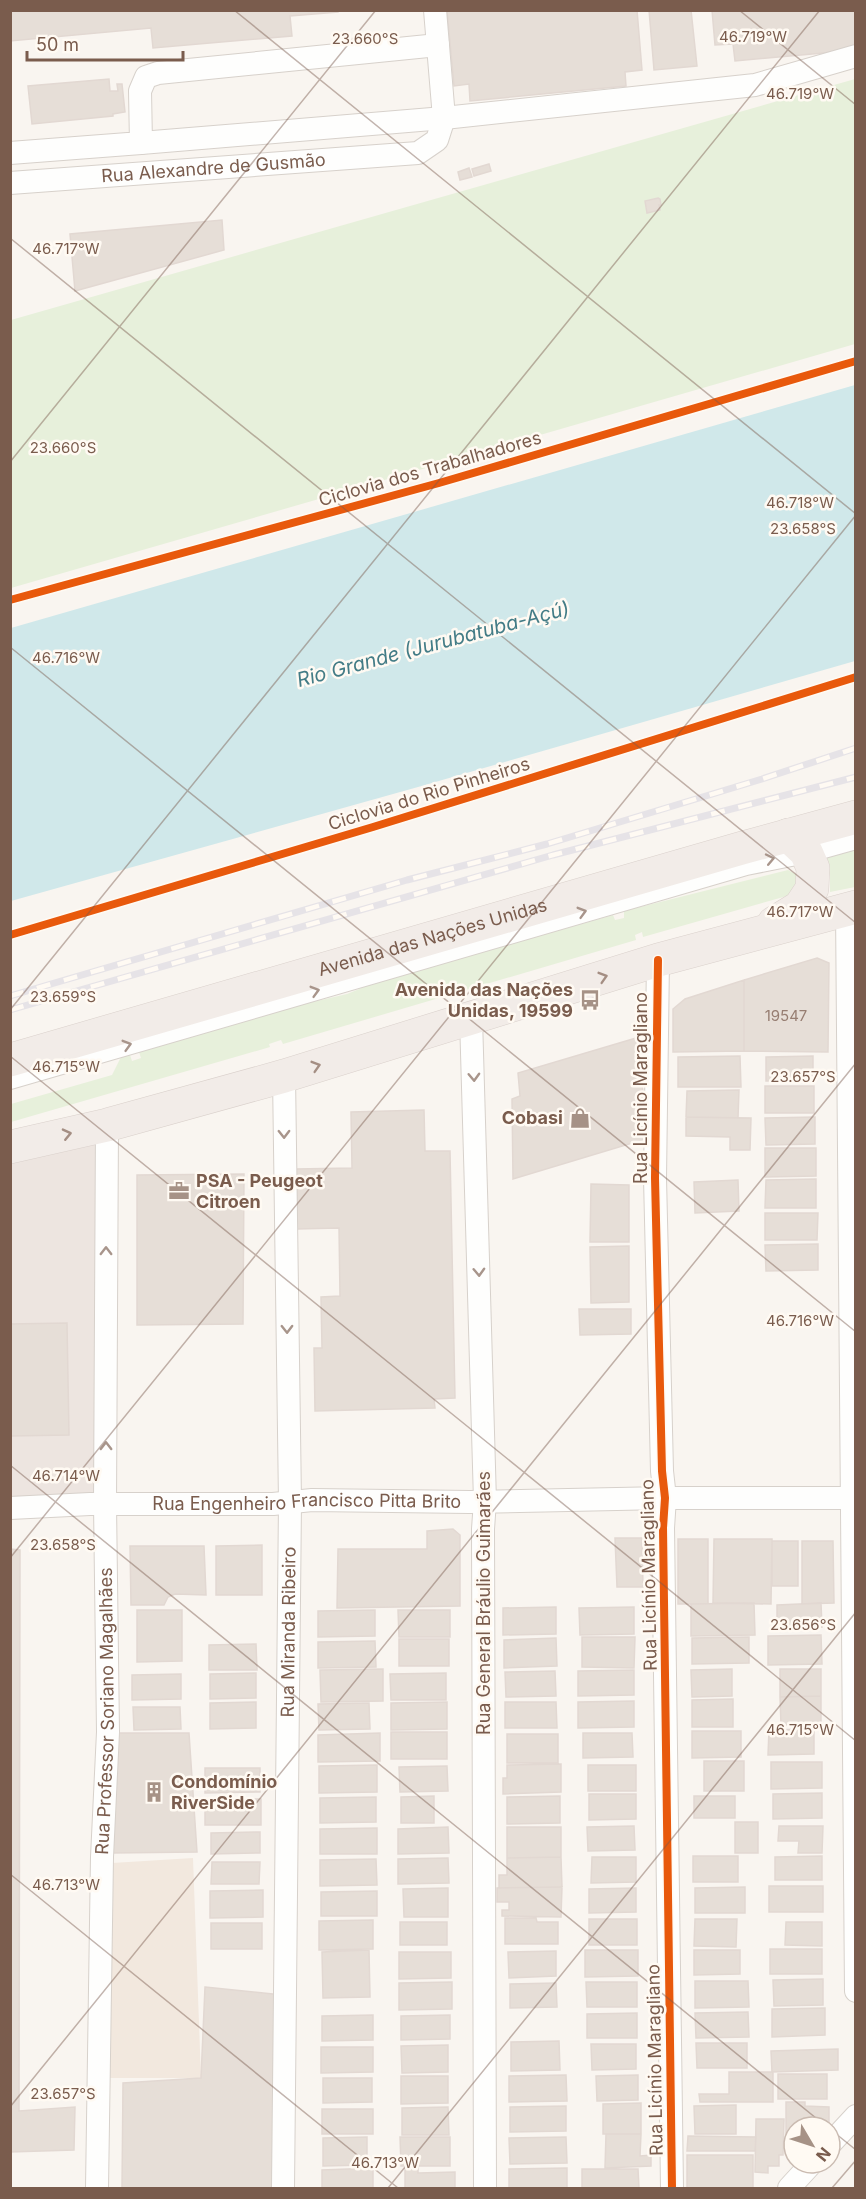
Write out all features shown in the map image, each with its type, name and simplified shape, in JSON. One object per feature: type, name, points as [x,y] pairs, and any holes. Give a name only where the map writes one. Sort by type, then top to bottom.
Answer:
[{"type":"highway","name":"Avenida das Nações Unidas","points":[[10,1060],[797,844],[855,817]]},
{"type":"highway","points":[[763,931],[800,907],[812,889],[813,868],[797,844]]},
{"type":"highway","points":[[10,1148],[107,1125],[284,1076],[658,960],[851,908]]},
{"type":"street","points":[[435,10],[444,118]]},
{"type":"street","points":[[141,143],[140,91],[146,77],[158,73],[438,45]]},
{"type":"street","points":[[10,153],[444,118],[755,85],[855,56]]},
{"type":"street","name":"Rua Alexandre de Gusmão","points":[[10,183],[418,153],[437,140],[444,118]]},
{"type":"street","points":[[10,1078],[746,864],[797,844],[855,838]]},
{"type":"street","points":[[851,908],[855,1991]]},
{"type":"street","name":"Rua Licínio Maragliano","points":[[658,960],[655,1178],[662,1471],[665,1498],[663,1528],[672,2188]]},
{"type":"street","name":"Rua General Bráulio Guimarães","points":[[471,1018],[485,1501],[483,1529],[485,2188]]},
{"type":"street","name":"Rua Miranda Ribeiro","points":[[283,2188],[290,1502],[284,1076]]},
{"type":"street","name":"Rua Professor Soriano Magalhães","points":[[97,2188],[102,1857],[108,1732],[105,1504],[107,1125]]},
{"type":"street","name":"Rua Engenheiro Francisco Pitta Brito","points":[[10,1508],[105,1504],[273,1504],[312,1500],[854,1498]]},
{"type":"street","points":[[842,2131],[855,2116]]},
{"type":"street","points":[[789,2188],[801,2175]]},
{"type":"shaded area","points":[[107,1125],[105,1504],[11,1509],[11,1149]]},
{"type":"shaded area","points":[[193,1858],[201,2078],[108,2078],[112,1863]]},
{"type":"green space","points":[[855,79],[855,344],[11,588],[11,320]]},
{"type":"green space","points":[[855,844],[855,887],[830,892],[830,876],[823,855]]},
{"type":"green space","points":[[788,870],[799,876],[800,888],[787,896],[643,937],[642,932],[635,935],[636,940],[283,1044],[281,1040],[269,1044],[270,1047],[11,1122],[11,1104],[112,1075],[121,1057],[130,1055],[132,1061],[141,1058],[139,1052],[291,1007],[347,994],[374,983],[613,915],[615,920],[624,918],[624,911]]},
{"type":"water","name":"Rio Grande (Jurubatuba-Açú)","points":[[855,385],[855,661],[11,901],[11,628]]},
{"type":"building","points":[[10,10],[338,10],[338,12],[290,16],[292,36],[153,48],[151,28],[10,41]]},
{"type":"building","points":[[447,10],[637,10],[642,70],[625,72],[626,86],[470,101],[469,84],[454,86]]},
{"type":"building","points":[[649,10],[691,10],[697,66],[654,70]]},
{"type":"building","points":[[712,10],[856,10],[856,50],[735,61],[733,44],[715,45]]},
{"type":"building","points":[[109,79],[110,91],[118,91],[117,84],[122,84],[125,112],[113,114],[113,116],[32,124],[28,86]]},
{"type":"building","points":[[489,164],[491,171],[474,176],[472,169]]},
{"type":"building","points":[[469,168],[472,177],[460,180],[458,172]]},
{"type":"building","points":[[658,198],[661,205],[659,205],[660,210],[647,213],[645,201]]},
{"type":"building","points":[[222,220],[224,250],[75,291],[70,234]]},
{"type":"building","points":[[817,958],[829,963],[828,1052],[744,1051],[744,980]]},
{"type":"building","points":[[744,980],[744,1051],[673,1052],[673,1009],[685,999]]},
{"type":"building","name":"Cobasi","points":[[636,1038],[649,1138],[513,1179],[512,1099],[520,1096],[518,1073]]},
{"type":"building","points":[[740,1056],[741,1087],[678,1087],[678,1057]]},
{"type":"building","points":[[813,1056],[813,1081],[766,1081],[766,1057]]},
{"type":"building","points":[[765,1086],[814,1086],[814,1113],[765,1113]]},
{"type":"building","points":[[739,1090],[738,1118],[686,1117],[687,1091]]},
{"type":"building","points":[[424,1110],[425,1151],[450,1151],[455,1398],[434,1399],[435,1408],[315,1411],[314,1348],[322,1348],[321,1297],[340,1296],[339,1228],[297,1229],[296,1169],[352,1168],[351,1112]]},
{"type":"building","points":[[686,1117],[751,1118],[750,1150],[730,1150],[730,1137],[686,1136]]},
{"type":"building","points":[[815,1117],[815,1144],[766,1145],[765,1118]]},
{"type":"building","points":[[765,1148],[816,1148],[816,1176],[765,1177]]},
{"type":"building","points":[[244,1174],[243,1324],[137,1325],[137,1175]]},
{"type":"building","points":[[816,1179],[816,1208],[765,1208],[766,1180]]},
{"type":"building","points":[[738,1180],[739,1211],[695,1213],[694,1182]]},
{"type":"building","points":[[591,1184],[629,1185],[629,1242],[590,1242]]},
{"type":"building","points":[[765,1213],[818,1213],[817,1240],[765,1240]]},
{"type":"building","points":[[818,1244],[818,1270],[766,1271],[765,1245]]},
{"type":"building","points":[[629,1246],[629,1302],[591,1303],[590,1247]]},
{"type":"building","points":[[579,1309],[631,1309],[631,1334],[580,1335]]},
{"type":"building","points":[[67,1323],[69,1435],[10,1436],[10,1324]]},
{"type":"building","points":[[453,1529],[460,1535],[460,1606],[337,1608],[338,1549],[427,1549],[427,1531]]},
{"type":"building","points":[[615,1538],[642,1538],[643,1587],[617,1587]]},
{"type":"building","points":[[678,1539],[708,1539],[708,1604],[678,1604]]},
{"type":"building","points":[[714,1539],[772,1539],[771,1604],[713,1603]]},
{"type":"building","points":[[772,1541],[798,1541],[798,1586],[772,1586]]},
{"type":"building","points":[[802,1541],[833,1541],[834,1603],[802,1604]]},
{"type":"building","points":[[262,1545],[262,1595],[216,1595],[216,1546]]},
{"type":"building","points":[[130,1546],[204,1546],[206,1595],[175,1594],[168,1597],[164,1605],[131,1605]]},
{"type":"building","points":[[10,1549],[20,1550],[19,2111],[75,2107],[74,2150],[10,2152]]},
{"type":"building","points":[[754,1603],[755,1635],[691,1636],[691,1604]]},
{"type":"building","points":[[821,1603],[822,1627],[777,1629],[777,1605]]},
{"type":"building","points":[[556,1607],[556,1634],[503,1635],[503,1608]]},
{"type":"building","points":[[634,1607],[634,1634],[580,1635],[579,1608]]},
{"type":"building","points":[[137,1610],[182,1610],[182,1661],[137,1662]]},
{"type":"building","points":[[375,1610],[375,1636],[318,1637],[318,1611]]},
{"type":"building","points":[[398,1610],[450,1610],[450,1637],[399,1637]]},
{"type":"building","points":[[821,1635],[822,1664],[768,1665],[768,1636]]},
{"type":"building","points":[[582,1637],[635,1637],[634,1668],[582,1667]]},
{"type":"building","points":[[749,1637],[749,1663],[692,1664],[692,1638]]},
{"type":"building","points":[[556,1638],[557,1666],[504,1668],[504,1640]]},
{"type":"building","points":[[399,1639],[449,1639],[449,1666],[399,1666]]},
{"type":"building","points":[[375,1641],[376,1667],[318,1668],[318,1642]]},
{"type":"building","points":[[256,1644],[257,1670],[209,1670],[209,1645]]},
{"type":"building","points":[[383,1669],[383,1701],[321,1702],[320,1670]]},
{"type":"building","points":[[732,1669],[732,1696],[692,1697],[691,1670]]},
{"type":"building","points":[[780,1669],[821,1669],[821,1696],[780,1697]]},
{"type":"building","points":[[634,1670],[634,1695],[578,1696],[578,1671]]},
{"type":"building","points":[[555,1671],[556,1696],[506,1697],[505,1672]]},
{"type":"building","points":[[256,1673],[256,1698],[210,1699],[210,1674]]},
{"type":"building","points":[[446,1673],[446,1700],[391,1700],[390,1674]]},
{"type":"building","points":[[181,1674],[181,1699],[132,1700],[132,1675]]},
{"type":"building","points":[[821,1696],[821,1725],[781,1725],[780,1697]]},
{"type":"building","points":[[733,1699],[733,1727],[692,1727],[692,1700]]},
{"type":"building","points":[[634,1701],[634,1727],[578,1728],[578,1702]]},
{"type":"building","points":[[256,1702],[256,1728],[210,1729],[210,1703]]},
{"type":"building","points":[[447,1702],[447,1729],[391,1730],[391,1703]]},
{"type":"building","points":[[505,1702],[556,1702],[557,1728],[505,1728]]},
{"type":"building","points":[[369,1703],[370,1729],[319,1730],[318,1704]]},
{"type":"building","points":[[133,1707],[180,1707],[181,1729],[134,1730]]},
{"type":"building","points":[[814,1729],[814,1754],[768,1755],[769,1730]]},
{"type":"building","points":[[692,1731],[741,1731],[741,1757],[692,1758]]},
{"type":"building","points":[[391,1732],[447,1732],[447,1759],[391,1759]]},
{"type":"building","name":"Condomínio RiverSide","points":[[116,1733],[189,1733],[197,1852],[112,1853]]},
{"type":"building","points":[[380,1733],[380,1761],[318,1762],[318,1735]]},
{"type":"building","points":[[583,1733],[632,1733],[633,1757],[583,1758]]},
{"type":"building","points":[[507,1734],[558,1734],[558,1763],[507,1763]]},
{"type":"building","points":[[704,1761],[744,1761],[744,1791],[704,1791]]},
{"type":"building","points":[[771,1762],[822,1762],[822,1788],[771,1789]]},
{"type":"building","points":[[561,1764],[561,1792],[503,1794],[503,1778],[507,1778],[507,1765]]},
{"type":"building","points":[[377,1765],[377,1792],[319,1793],[319,1766]]},
{"type":"building","points":[[588,1765],[636,1765],[636,1791],[588,1791]]},
{"type":"building","points":[[447,1766],[448,1791],[400,1792],[399,1767]]},
{"type":"building","points":[[205,1768],[260,1768],[260,1792],[205,1793]]},
{"type":"building","points":[[822,1793],[822,1818],[773,1819],[773,1794]]},
{"type":"building","points":[[589,1794],[636,1794],[636,1819],[589,1820]]},
{"type":"building","points":[[434,1796],[434,1823],[401,1823],[401,1797]]},
{"type":"building","points":[[560,1796],[560,1823],[507,1824],[507,1797]]},
{"type":"building","points":[[694,1796],[735,1796],[735,1818],[694,1818]]},
{"type":"building","points":[[376,1797],[376,1822],[320,1823],[320,1798]]},
{"type":"building","points":[[205,1799],[261,1799],[261,1825],[205,1825]]},
{"type":"building","points":[[735,1822],[758,1822],[758,1853],[735,1853]]},
{"type":"building","points":[[634,1826],[635,1850],[588,1851],[587,1827]]},
{"type":"building","points":[[779,1826],[823,1826],[822,1853],[798,1853],[799,1841],[778,1841]]},
{"type":"building","points":[[448,1827],[449,1853],[398,1854],[398,1829]]},
{"type":"building","points":[[507,1827],[561,1827],[561,1857],[507,1858]]},
{"type":"building","points":[[377,1828],[377,1854],[320,1854],[320,1829]]},
{"type":"building","points":[[260,1832],[260,1853],[211,1854],[211,1833]]},
{"type":"building","points":[[693,1856],[738,1856],[738,1882],[693,1882]]},
{"type":"building","points":[[822,1856],[822,1880],[775,1880],[775,1857]]},
{"type":"building","points":[[561,1857],[562,1887],[499,1888],[499,1875],[507,1875],[507,1858]]},
{"type":"building","points":[[592,1857],[636,1857],[636,1882],[591,1883]]},
{"type":"building","points":[[448,1858],[449,1883],[398,1884],[398,1859]]},
{"type":"building","points":[[376,1859],[377,1885],[320,1886],[320,1860]]},
{"type":"building","points":[[212,1862],[260,1862],[259,1884],[211,1884]]},
{"type":"building","points":[[769,1886],[823,1886],[823,1912],[769,1912]]},
{"type":"building","points":[[562,1887],[561,1917],[502,1916],[502,1910],[509,1910],[509,1902],[497,1902],[497,1888]]},
{"type":"building","points":[[745,1887],[745,1913],[695,1913],[695,1888]]},
{"type":"building","points":[[448,1888],[448,1917],[404,1917],[403,1889]]},
{"type":"building","points":[[636,1888],[636,1912],[589,1913],[589,1889]]},
{"type":"building","points":[[263,1890],[263,1917],[210,1918],[210,1891]]},
{"type":"building","points":[[377,1891],[377,1916],[321,1916],[321,1892]]},
{"type":"building","points":[[505,1918],[536,1918],[537,1922],[558,1922],[558,1944],[505,1944]]},
{"type":"building","points":[[589,1919],[637,1919],[637,1945],[589,1945]]},
{"type":"building","points":[[695,1919],[737,1919],[736,1947],[694,1946]]},
{"type":"building","points":[[373,1920],[373,1949],[319,1950],[319,1921]]},
{"type":"building","points":[[400,1922],[447,1922],[447,1945],[400,1945]]},
{"type":"building","points":[[786,1922],[822,1922],[822,1946],[785,1945]]},
{"type":"building","points":[[211,1923],[262,1923],[262,1949],[211,1949]]},
{"type":"building","points":[[770,1949],[822,1949],[822,1974],[770,1974]]},
{"type":"building","points":[[369,1950],[370,1997],[323,1998],[322,1952]]},
{"type":"building","points":[[585,1950],[638,1950],[638,1976],[585,1977]]},
{"type":"building","points":[[694,1950],[740,1950],[740,1974],[694,1975]]},
{"type":"building","points":[[556,1951],[556,1976],[509,1978],[508,1952]]},
{"type":"building","points":[[399,1952],[451,1952],[451,1978],[399,1979]]},
{"type":"building","points":[[823,1979],[823,2005],[774,2006],[773,1980]]},
{"type":"building","points":[[695,1981],[748,1981],[749,2007],[695,2008]]},
{"type":"building","points":[[452,1982],[452,2009],[399,2010],[399,1983]]},
{"type":"building","points":[[586,1982],[637,1982],[637,2007],[587,2007]]},
{"type":"building","points":[[556,1983],[557,2007],[510,2008],[510,1984]]},
{"type":"building","points":[[205,1987],[282,1995],[281,2188],[122,2188],[123,2083],[201,2078]]},
{"type":"building","points":[[825,2008],[825,2035],[772,2037],[772,2009]]},
{"type":"building","points":[[748,2012],[749,2037],[696,2038],[695,2013]]},
{"type":"building","points":[[637,2013],[637,2038],[587,2038],[587,2014]]},
{"type":"building","points":[[373,2015],[373,2040],[322,2041],[322,2016]]},
{"type":"building","points":[[450,2015],[450,2039],[401,2040],[401,2016]]},
{"type":"building","points":[[559,2041],[560,2070],[511,2071],[511,2042]]},
{"type":"building","points":[[696,2043],[747,2043],[747,2068],[697,2068]]},
{"type":"building","points":[[591,2044],[636,2044],[636,2069],[592,2070]]},
{"type":"building","points":[[448,2045],[448,2072],[402,2073],[401,2046]]},
{"type":"building","points":[[321,2047],[373,2047],[373,2072],[321,2073]]},
{"type":"building","points":[[838,2049],[838,2070],[772,2072],[771,2051]]},
{"type":"building","points":[[729,2072],[773,2072],[773,2102],[700,2102],[699,2094],[729,2094]]},
{"type":"building","points":[[778,2074],[827,2074],[827,2099],[778,2099]]},
{"type":"building","points":[[566,2075],[567,2101],[509,2102],[509,2076]]},
{"type":"building","points":[[638,2075],[638,2100],[597,2101],[596,2076]]},
{"type":"building","points":[[401,2076],[448,2076],[448,2103],[401,2104]]},
{"type":"building","points":[[323,2078],[372,2078],[372,2102],[323,2103]]},
{"type":"building","points":[[786,2102],[805,2102],[805,2106],[829,2107],[829,2115],[786,2115]]},
{"type":"building","points":[[641,2103],[641,2134],[603,2134],[603,2104]]},
{"type":"building","points":[[736,2105],[736,2134],[695,2134],[694,2106]]},
{"type":"building","points":[[566,2106],[566,2131],[510,2132],[510,2107]]},
{"type":"building","points":[[448,2107],[449,2135],[402,2135],[402,2108]]},
{"type":"building","points":[[322,2109],[373,2109],[373,2134],[322,2134]]},
{"type":"building","points":[[756,2119],[782,2119],[782,2155],[779,2155],[779,2166],[768,2166],[768,2173],[755,2172]]},
{"type":"building","points":[[606,2134],[641,2134],[640,2156],[651,2155],[651,2166],[605,2168]]},
{"type":"building","points":[[688,2136],[756,2137],[755,2151],[687,2151]]},
{"type":"building","points":[[367,2137],[367,2165],[323,2166],[323,2138]]},
{"type":"building","points":[[400,2137],[450,2137],[450,2166],[401,2166]]},
{"type":"building","points":[[566,2137],[567,2163],[510,2164],[509,2138]]},
{"type":"building","points":[[687,2155],[753,2155],[753,2188],[687,2188]]},
{"type":"building","points":[[373,2168],[373,2188],[322,2188],[322,2170]]},
{"type":"building","points":[[405,2168],[418,2168],[418,2173],[455,2172],[455,2188],[405,2188]]},
{"type":"building","points":[[567,2168],[567,2188],[509,2188],[509,2169]]},
{"type":"building","points":[[582,2169],[638,2169],[639,2188],[582,2188]]},
{"type":"railway","points":[[10,996],[407,880],[547,844],[856,748]]},
{"type":"railway","points":[[10,1010],[553,855],[856,777]]},
{"type":"cycle path","name":"Ciclovia dos Trabalhadores","points":[[10,600],[439,483],[856,361]]},
{"type":"cycle path","name":"Ciclovia do Rio Pinheiros","points":[[10,935],[373,827],[856,677]]},
{"type":"cycle path","points":[[658,960],[655,1178],[662,1471],[665,1498],[663,1528],[672,2188]]},
{"type":"place","name":"Avenida das Nações Unidas, 19599","points":[[590,1000]]},
{"type":"place","name":"Cobasi","points":[[580,1118]]},
{"type":"place","name":"PSA - Peugeot Citroen","points":[[179,1191]]},
{"type":"place","name":"Condomínio RiverSide","points":[[154,1792]]}]
